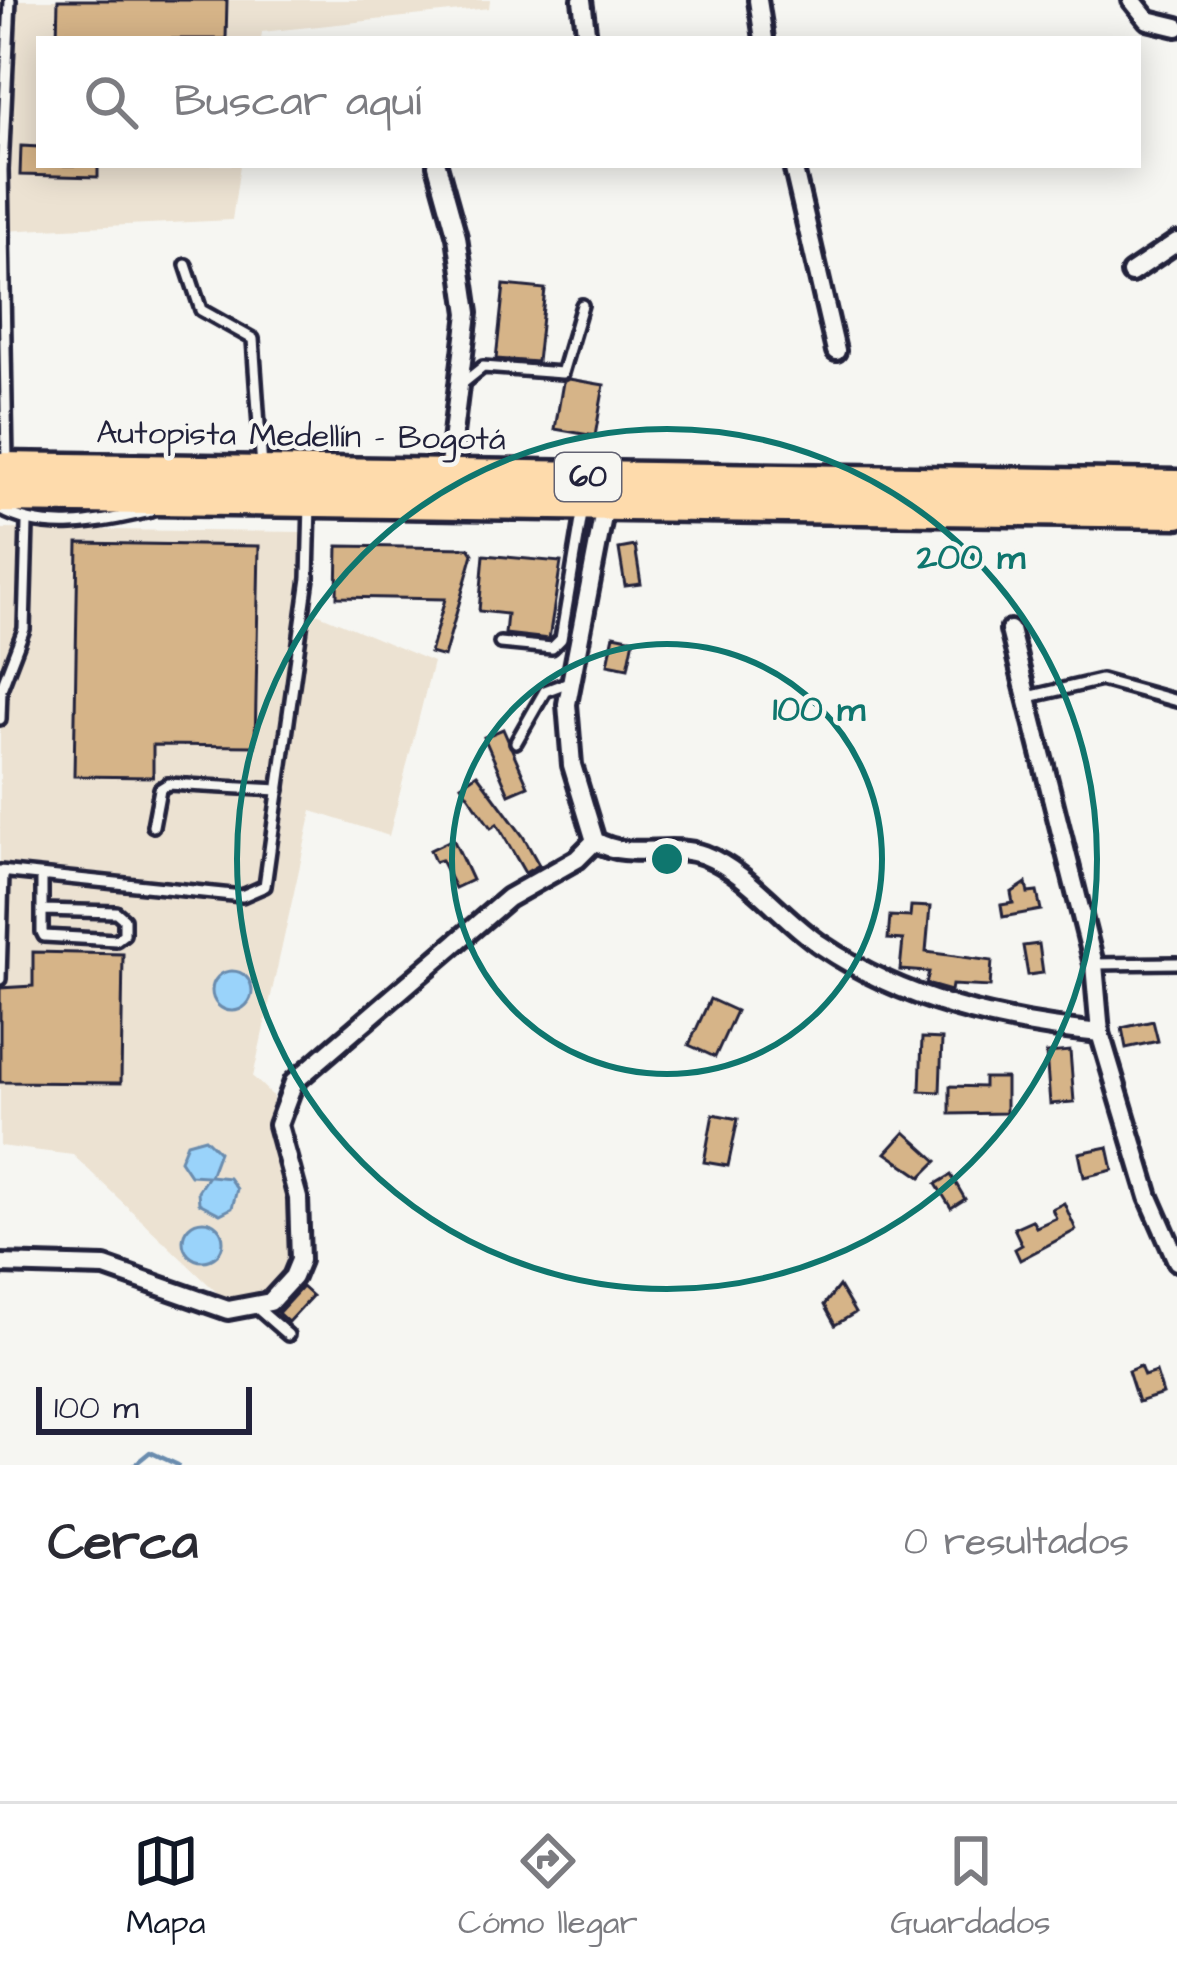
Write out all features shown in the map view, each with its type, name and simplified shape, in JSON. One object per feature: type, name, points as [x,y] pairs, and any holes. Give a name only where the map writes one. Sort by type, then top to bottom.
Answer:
[{"type":"highway","name":"Autopista Medellín - Bogotá","points":[[2,478],[262,468],[1177,486]]},
{"type":"highway","name":"Autopista Medellín - Bogotá","points":[[2,478],[208,499],[1177,512]]},
{"type":"street","points":[[582,0],[587,36]]},
{"type":"street","points":[[758,0],[764,36]]},
{"type":"street","points":[[1132,0],[1156,25],[1177,27]]},
{"type":"street","points":[[438,168],[465,279],[468,313],[448,474]]},
{"type":"street","points":[[794,168],[836,351]]},
{"type":"street","points":[[1131,273],[1177,242]]},
{"type":"street","points":[[594,506],[566,732],[595,841]]},
{"type":"street","points":[[1010,630],[1094,964],[1100,1033],[1150,1196],[1177,1262]]},
{"type":"street","points":[[595,841],[621,851],[700,853],[819,944],[870,974],[967,1012],[1016,1025],[1100,1033]]},
{"type":"street","points":[[0,1264],[105,1267],[211,1306],[257,1308],[284,1288],[300,1260],[298,1198],[278,1125],[294,1082],[508,898],[577,859],[595,841]]},
{"type":"lane","points":[[2,478],[3,104],[10,0]]},
{"type":"lane","points":[[186,265],[201,310],[253,339],[262,468]]},
{"type":"lane","points":[[459,386],[483,367],[562,373],[582,305]]},
{"type":"lane","points":[[0,509],[27,524],[100,522],[208,499]]},
{"type":"lane","points":[[0,979],[2,872],[242,896],[265,886],[308,578],[310,499]]},
{"type":"lane","points":[[500,643],[552,648],[561,640],[594,506]]},
{"type":"lane","points":[[0,719],[1,689],[24,629],[27,524]]},
{"type":"lane","points":[[1024,698],[1102,680],[1177,701]]},
{"type":"lane","points":[[516,742],[545,691],[569,682]]},
{"type":"lane","points":[[153,826],[160,789],[168,784],[279,790]]},
{"type":"lane","points":[[42,879],[42,932],[49,939],[116,940],[124,934],[124,919],[116,912],[43,910]]},
{"type":"lane","points":[[1094,964],[1177,963]]},
{"type":"lane","points":[[257,1308],[288,1335]]},
{"type":"shaded area","points":[[0,0],[490,0],[489,8],[262,32],[261,36],[36,36],[36,168],[240,168],[232,220],[1,231],[0,441]]},
{"type":"shaded area","points":[[0,529],[307,532],[307,609],[433,662],[389,836],[312,811],[253,1077],[273,1096],[272,1146],[291,1206],[285,1271],[257,1300],[228,1303],[73,1155],[0,1146]]},
{"type":"water","points":[[232,971],[246,977],[252,991],[246,1005],[232,1011],[218,1005],[212,991],[218,977]]},
{"type":"water","points":[[205,1138],[219,1152],[210,1176],[229,1178],[237,1189],[232,1208],[220,1214],[199,1203],[198,1191],[208,1176],[190,1175],[180,1160],[187,1143]]},
{"type":"water","points":[[203,1221],[217,1227],[223,1241],[217,1255],[203,1261],[189,1255],[183,1241],[189,1227]]},
{"type":"building","points":[[58,0],[227,0],[226,36],[57,36]]},
{"type":"building","points":[[21,146],[36,147],[36,168],[98,168],[98,177],[20,175]]},
{"type":"building","points":[[504,285],[545,289],[537,362],[496,359]]},
{"type":"building","points":[[563,382],[604,385],[595,436],[555,429]]},
{"type":"building","points":[[78,543],[259,546],[255,746],[153,745],[153,777],[74,776]]},
{"type":"building","points":[[338,546],[469,548],[473,554],[444,657],[430,653],[445,599],[337,597]]},
{"type":"building","points":[[635,546],[641,584],[625,586],[619,549]]},
{"type":"building","points":[[484,555],[561,562],[549,639],[505,634],[507,614],[479,611]]},
{"type":"building","points":[[614,635],[634,639],[628,668],[608,664]]},
{"type":"building","points":[[503,729],[528,786],[509,794],[484,737]]},
{"type":"building","points":[[477,774],[539,865],[525,873],[497,824],[491,828],[461,785]]},
{"type":"building","points":[[453,839],[472,880],[455,888],[441,860],[435,862],[430,850]]},
{"type":"building","points":[[1026,883],[1028,893],[1037,892],[1041,910],[1003,917],[1001,905],[1013,903],[1011,893]]},
{"type":"building","points":[[911,906],[930,907],[926,952],[992,961],[990,987],[952,985],[951,991],[926,984],[929,972],[900,970],[903,940],[888,939],[890,916],[910,917]]},
{"type":"building","points":[[1039,944],[1043,973],[1028,975],[1023,946]]},
{"type":"building","points":[[33,952],[123,954],[121,1083],[0,1082],[0,988],[33,986]]},
{"type":"building","points":[[710,999],[736,1011],[715,1057],[689,1045]]},
{"type":"building","points":[[1153,1021],[1158,1041],[1126,1048],[1122,1028]]},
{"type":"building","points":[[922,1038],[942,1039],[940,1092],[920,1091]]},
{"type":"building","points":[[1070,1051],[1074,1102],[1050,1104],[1046,1053]]},
{"type":"building","points":[[984,1078],[1006,1078],[1006,1113],[950,1114],[950,1086],[984,1087]]},
{"type":"building","points":[[713,1114],[738,1119],[728,1166],[704,1162]]},
{"type":"building","points":[[905,1132],[937,1161],[921,1177],[886,1153]]},
{"type":"building","points":[[1108,1147],[1113,1170],[1084,1177],[1079,1153]]},
{"type":"building","points":[[951,1175],[965,1199],[951,1208],[936,1184]]},
{"type":"building","points":[[1064,1203],[1076,1230],[1020,1260],[1015,1249],[1022,1245],[1014,1228],[1032,1220],[1036,1227],[1056,1218],[1052,1209]]},
{"type":"building","points":[[839,1286],[855,1313],[835,1325],[824,1305]]},
{"type":"building","points":[[302,1287],[312,1296],[288,1322],[278,1313]]},
{"type":"building","points":[[1140,1366],[1144,1376],[1156,1372],[1163,1394],[1138,1402],[1128,1371]]},
{"type":"waterway","points":[[134,1465],[150,1452],[178,1465]]}]
